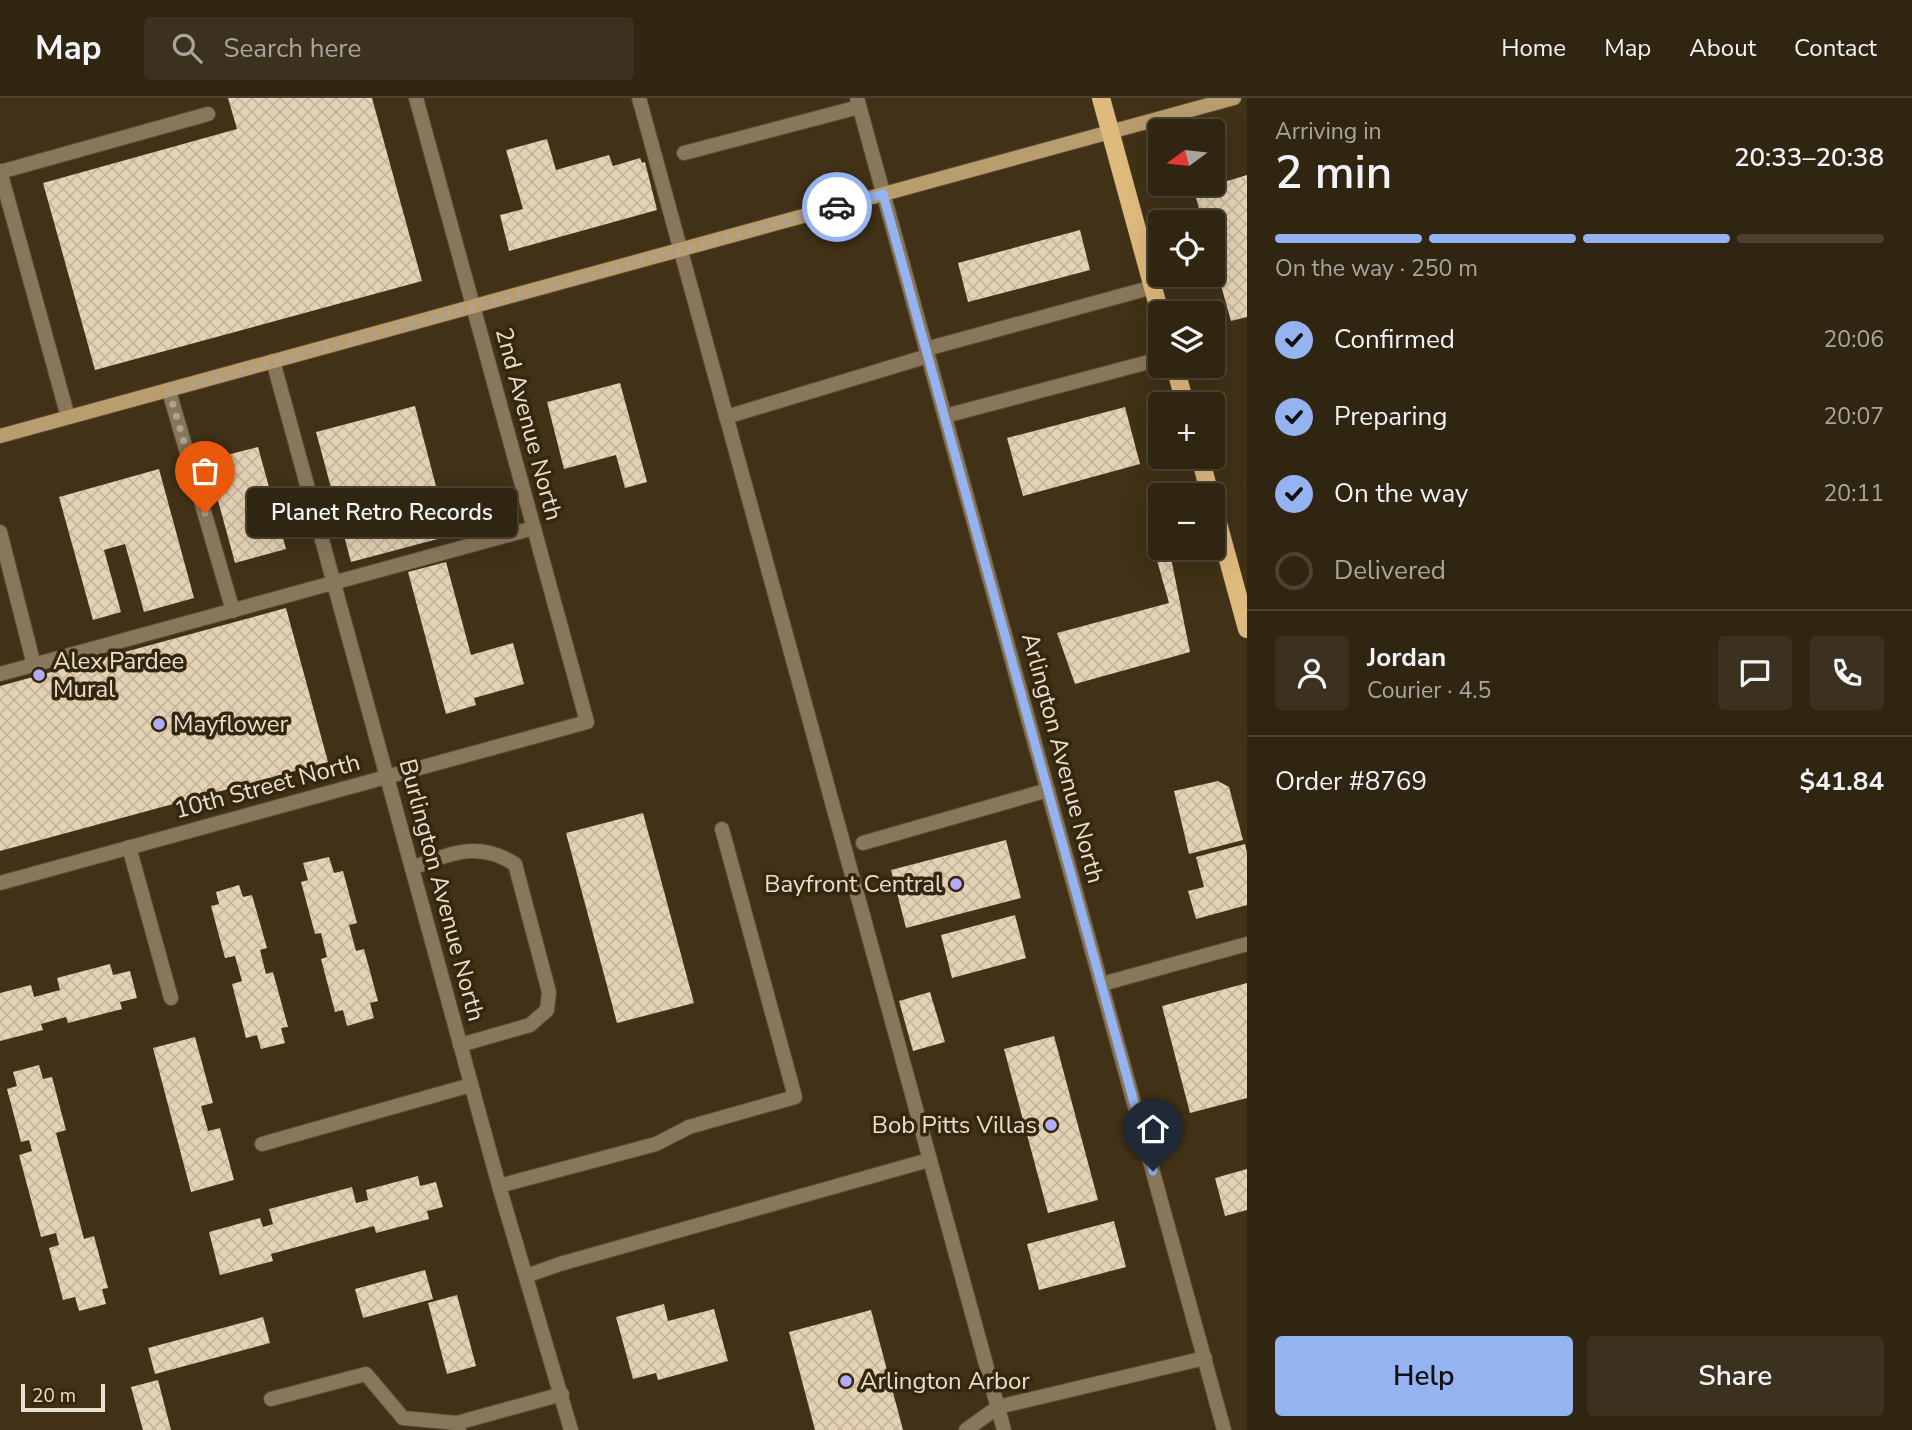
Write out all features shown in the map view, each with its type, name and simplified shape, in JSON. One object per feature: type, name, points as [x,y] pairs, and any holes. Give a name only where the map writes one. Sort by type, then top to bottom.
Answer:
[{"type":"main road","points":[[1101,98],[1148,269]]},
{"type":"main road","points":[[0,436],[1234,98]]},
{"type":"main road","points":[[1153,287],[1157,301]]},
{"type":"main road","points":[[1225,549],[1247,629]]},
{"type":"street","name":"2nd Avenue North","points":[[416,98],[587,722]]},
{"type":"street","points":[[639,98],[1004,1430]]},
{"type":"street","points":[[684,153],[858,103]]},
{"type":"street","name":"Arlington Avenue North","points":[[858,103],[1224,1430]]},
{"type":"street","points":[[68,417],[0,171],[208,114]]},
{"type":"street","points":[[726,417],[927,353],[1153,287]]},
{"type":"street","name":"Burlington Avenue North","points":[[273,361],[499,1186],[571,1430]]},
{"type":"street","points":[[944,416],[1148,362]]},
{"type":"street","points":[[169,391],[233,611]]},
{"type":"street","points":[[0,674],[534,528]]},
{"type":"street","points":[[0,532],[34,665]]},
{"type":"street","name":"10th Street North","points":[[0,883],[587,722]]},
{"type":"street","points":[[863,843],[1048,790]]},
{"type":"street","points":[[499,1186],[656,1144],[689,1127],[795,1097],[722,828]]},
{"type":"street","points":[[129,847],[171,998]]},
{"type":"street","points":[[412,868],[456,852],[476,850],[499,854],[515,864],[550,992],[547,1010],[530,1025],[460,1045]]},
{"type":"street","points":[[1102,984],[1247,944]]},
{"type":"street","points":[[262,1144],[471,1085]]},
{"type":"street","points":[[526,1276],[560,1264],[929,1160]]},
{"type":"street","points":[[966,1430],[998,1407],[1205,1358]]},
{"type":"street","points":[[271,1399],[366,1374],[403,1418],[458,1427],[562,1394]]},
{"type":"building","points":[[228,98],[372,98],[422,281],[95,370],[43,183],[237,129]]},
{"type":"building","points":[[547,139],[556,170],[609,155],[613,166],[640,158],[642,163],[645,162],[657,210],[509,251],[500,215],[523,209],[506,150]]},
{"type":"building","points":[[1247,175],[1247,317],[1231,321],[1221,287],[1225,287],[1225,210],[1200,210],[1195,196],[1225,196],[1225,182]]},
{"type":"building","points":[[1080,230],[1090,270],[968,302],[958,263]]},
{"type":"building","points":[[620,383],[647,482],[625,488],[616,455],[564,469],[547,402]]},
{"type":"building","points":[[415,406],[449,536],[351,562],[316,432]]},
{"type":"building","points":[[1125,407],[1140,464],[1023,496],[1007,438]]},
{"type":"building","points":[[258,447],[286,549],[235,563],[207,460]]},
{"type":"building","points":[[159,469],[194,598],[144,612],[125,544],[104,550],[121,612],[93,620],[59,497]]},
{"type":"building","points":[[1157,560],[1171,560],[1190,652],[1075,684],[1057,633],[1169,603]]},
{"type":"building","points":[[446,562],[471,655],[513,643],[524,684],[474,698],[476,705],[446,714],[408,572]]},
{"type":"building","name":"Mayflower","points":[[286,608],[328,762],[0,851],[0,686]]},
{"type":"building","points":[[1218,781],[1229,787],[1243,840],[1189,854],[1174,791]]},
{"type":"building","points":[[643,813],[694,1003],[617,1023],[566,833]]},
{"type":"building","name":"Bayfront Central","points":[[1006,840],[1021,898],[906,928],[891,870]]},
{"type":"building","points":[[1245,844],[1247,905],[1196,919],[1188,891],[1204,887],[1196,857]]},
{"type":"building","points":[[329,857],[334,873],[343,871],[357,923],[349,925],[356,951],[364,949],[378,1001],[370,1003],[374,1018],[347,1026],[343,1010],[335,1012],[321,959],[327,957],[321,933],[315,934],[301,882],[308,880],[303,863]]},
{"type":"building","points":[[239,885],[243,897],[252,895],[267,948],[260,950],[266,974],[273,972],[288,1027],[281,1028],[285,1043],[261,1049],[257,1035],[246,1038],[232,984],[242,981],[235,956],[225,958],[211,906],[219,904],[216,892]]},
{"type":"building","points":[[1015,915],[1026,958],[952,978],[941,935]]},
{"type":"building","points":[[110,964],[113,975],[130,971],[137,998],[120,1002],[122,1009],[68,1023],[66,1017],[41,1024],[43,1030],[0,1041],[0,993],[31,985],[34,997],[60,990],[57,978]]},
{"type":"building","points":[[1247,983],[1247,1098],[1190,1113],[1162,1006]]},
{"type":"building","points":[[930,992],[945,1042],[913,1051],[899,1001]]},
{"type":"building","name":"Bob Pitts Villas","points":[[1054,1036],[1098,1200],[1048,1213],[1004,1049]]},
{"type":"building","points":[[195,1037],[213,1103],[201,1106],[208,1131],[220,1128],[234,1180],[191,1192],[153,1048]]},
{"type":"building","points":[[39,1065],[43,1079],[52,1077],[66,1130],[56,1133],[84,1239],[94,1236],[108,1288],[102,1289],[106,1304],[79,1311],[75,1297],[63,1300],[49,1248],[59,1245],[56,1233],[41,1237],[19,1155],[32,1151],[29,1140],[21,1142],[7,1089],[17,1086],[13,1072]]},
{"type":"building","points":[[1247,1169],[1247,1210],[1225,1216],[1215,1178]]},
{"type":"building","points":[[418,1176],[420,1186],[436,1182],[443,1207],[427,1211],[429,1219],[376,1233],[374,1226],[271,1254],[273,1261],[220,1275],[209,1232],[260,1218],[263,1227],[273,1224],[269,1209],[352,1187],[356,1203],[368,1200],[366,1190]]},
{"type":"building","points":[[1114,1221],[1126,1267],[1039,1290],[1027,1244]]},
{"type":"building","points":[[425,1270],[433,1299],[363,1318],[355,1289]]},
{"type":"building","points":[[457,1295],[476,1366],[447,1374],[428,1303]]},
{"type":"building","points":[[664,1304],[668,1321],[714,1309],[728,1361],[658,1380],[656,1373],[633,1379],[616,1317]]},
{"type":"building","name":"Arlington Arbor","points":[[871,1310],[903,1430],[815,1430],[789,1332]]},
{"type":"building","points":[[263,1317],[270,1343],[155,1374],[148,1348]]},
{"type":"building","points":[[158,1380],[171,1430],[143,1430],[131,1387]]},
{"type":"way so far","points":[[205,513],[169,391],[837,207]]},
{"type":"place","name":"Planet Retro Records","points":[[205,513]]},
{"type":"place","name":"Alex Pardee Mural","points":[[39,675]]},
{"type":"place","name":"Mayflower","points":[[159,724]]},
{"type":"place","name":"Bayfront Central","points":[[956,884]]},
{"type":"place","name":"Bob Pitts Villas","points":[[1051,1125]]},
{"type":"place","name":"Arlington Arbor","points":[[846,1381]]},
{"type":"route","points":[[837,207],[883,194],[1153,1171]]}]
